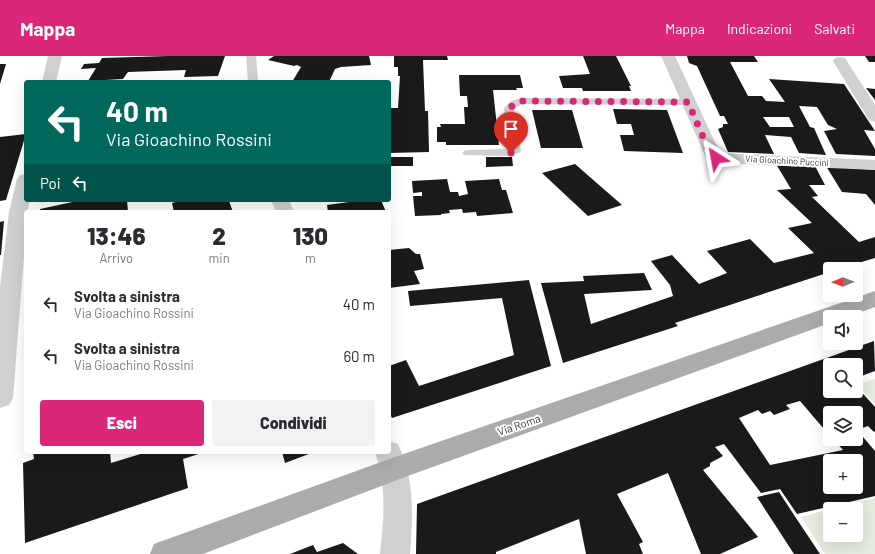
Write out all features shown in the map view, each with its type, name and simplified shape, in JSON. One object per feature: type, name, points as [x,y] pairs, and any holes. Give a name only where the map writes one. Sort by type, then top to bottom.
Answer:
[{"type":"main road","name":"Via Roma","points":[[165,554],[391,460],[875,299]]},
{"type":"street","points":[[49,80],[55,56]]},
{"type":"street","name":"Via Gioachino Puccini","points":[[668,56],[710,153],[716,158],[875,165]]},
{"type":"street","points":[[840,61],[875,117]]},
{"type":"street","points":[[0,398],[18,212],[24,187]]},
{"type":"street","points":[[391,460],[399,490],[395,554]]},
{"type":"lane","points":[[251,56],[253,80]]},
{"type":"lane","points":[[468,153],[508,153],[515,151],[510,108],[515,103],[522,101],[688,102]]},
{"type":"shaded area","points":[[875,379],[875,404],[863,391],[863,382]]},
{"type":"shaded area","points":[[875,498],[875,554],[825,554],[801,517],[823,511],[823,542],[863,542],[863,502],[859,502]]},
{"type":"building","points":[[225,56],[218,76],[184,77],[186,70],[128,72],[123,79],[89,80],[96,68],[81,69],[84,64],[99,63],[102,58]]},
{"type":"building","points":[[274,56],[369,56],[371,65],[341,67],[335,69],[330,80],[293,80],[301,67],[268,60]]},
{"type":"building","points":[[394,56],[447,56],[448,60],[423,60],[425,111],[428,111],[429,152],[391,153],[391,108],[398,108],[400,76],[398,76],[398,67],[394,67]]},
{"type":"building","points":[[583,56],[616,56],[631,86],[629,86],[631,91],[583,91],[582,88],[563,88],[559,76],[590,74]]},
{"type":"building","points":[[687,56],[754,56],[758,62],[730,62],[748,96],[762,96],[766,101],[785,102],[769,79],[844,84],[875,131],[864,130],[875,149],[875,156],[836,154],[824,131],[837,129],[828,125],[817,107],[799,106],[810,127],[814,128],[826,155],[799,153],[791,137],[765,135],[774,154],[728,152],[718,129],[723,127],[723,124],[728,124],[724,116],[720,116],[697,66],[689,63]],"holes":[[[763,117],[789,117],[794,127],[770,127]]]},
{"type":"building","points":[[865,56],[875,56],[875,62],[869,62]]},
{"type":"building","points":[[0,64],[6,64],[0,84]]},
{"type":"building","points":[[459,75],[520,75],[523,88],[516,88],[517,90],[493,90],[499,145],[446,145],[446,142],[437,142],[437,127],[441,127],[440,124],[465,124],[464,107],[468,107],[467,96],[460,96]]},
{"type":"building","points":[[866,88],[875,89],[875,100]]},
{"type":"building","points":[[613,109],[667,110],[683,153],[624,151],[620,135],[634,135],[631,124],[617,124]]},
{"type":"building","points":[[532,110],[572,110],[583,148],[541,148]]},
{"type":"building","points":[[24,134],[24,141],[6,200],[0,201],[0,137]]},
{"type":"building","points":[[391,157],[413,157],[413,166],[391,166]]},
{"type":"building","points":[[486,157],[512,157],[513,166],[486,167]]},
{"type":"building","points":[[575,164],[622,205],[588,216],[542,173]]},
{"type":"building","points":[[776,164],[815,166],[825,185],[809,185],[818,196],[812,197],[859,242],[875,237],[875,258],[862,262],[823,262],[823,274],[675,323],[678,326],[563,363],[541,283],[584,281],[583,276],[644,273],[652,290],[584,294],[591,324],[673,296],[670,285],[651,261],[672,255],[699,284],[727,273],[707,251],[750,239],[774,263],[814,253],[788,228],[812,223],[777,190],[791,189]]},
{"type":"building","points":[[826,166],[875,170],[875,205],[866,194],[842,192]]},
{"type":"building","points":[[447,179],[450,192],[458,192],[459,196],[468,194],[465,181],[499,179],[502,190],[506,190],[513,213],[477,216],[476,212],[463,213],[462,209],[449,210],[450,213],[441,215],[415,216],[413,196],[422,196],[422,192],[413,193],[412,181]]},
{"type":"building","points":[[73,202],[127,202],[128,210],[40,210]]},
{"type":"building","points":[[229,202],[232,210],[174,210],[172,203]]},
{"type":"building","points":[[349,202],[382,202],[385,210],[328,210],[327,205]]},
{"type":"building","points":[[4,221],[1,255],[0,255],[0,222]]},
{"type":"building","points":[[409,248],[416,254],[420,254],[424,269],[414,271],[420,284],[391,288],[391,250]]},
{"type":"building","points":[[529,280],[551,366],[392,418],[391,365],[406,360],[419,386],[514,355],[502,298],[410,306],[408,291]]},
{"type":"building","points":[[874,341],[875,371],[863,375],[863,358],[826,358],[849,350],[863,350],[863,345]]},
{"type":"building","points":[[823,359],[823,398],[863,398],[863,394],[875,407],[874,432],[868,426],[863,428],[863,406],[823,406],[823,428],[800,401],[786,405],[790,409],[774,415],[770,411],[762,414],[758,410],[739,418],[770,465],[823,454],[823,494],[863,494],[863,454],[824,454],[843,450],[839,446],[863,446],[863,437],[875,451],[875,496],[849,502],[823,502],[823,508],[797,514],[780,489],[761,493],[724,444],[715,447],[723,456],[710,463],[710,466],[703,470],[758,537],[720,554],[701,554],[668,473],[617,494],[643,542],[639,544],[643,554],[586,554],[579,519],[496,552],[496,554],[416,554],[417,504]]},
{"type":"building","points":[[33,454],[110,454],[111,463],[140,454],[199,454],[183,459],[188,488],[25,543],[23,463],[34,459]]},
{"type":"building","points":[[283,454],[309,454],[285,463]]},
{"type":"building","points":[[779,492],[820,554],[794,554],[757,497]]},
{"type":"building","points":[[343,543],[358,554],[290,554],[313,545],[317,552]]},
{"type":"route","points":[[511,153],[516,149],[510,108],[515,103],[522,101],[688,102],[710,153],[716,158]]}]
